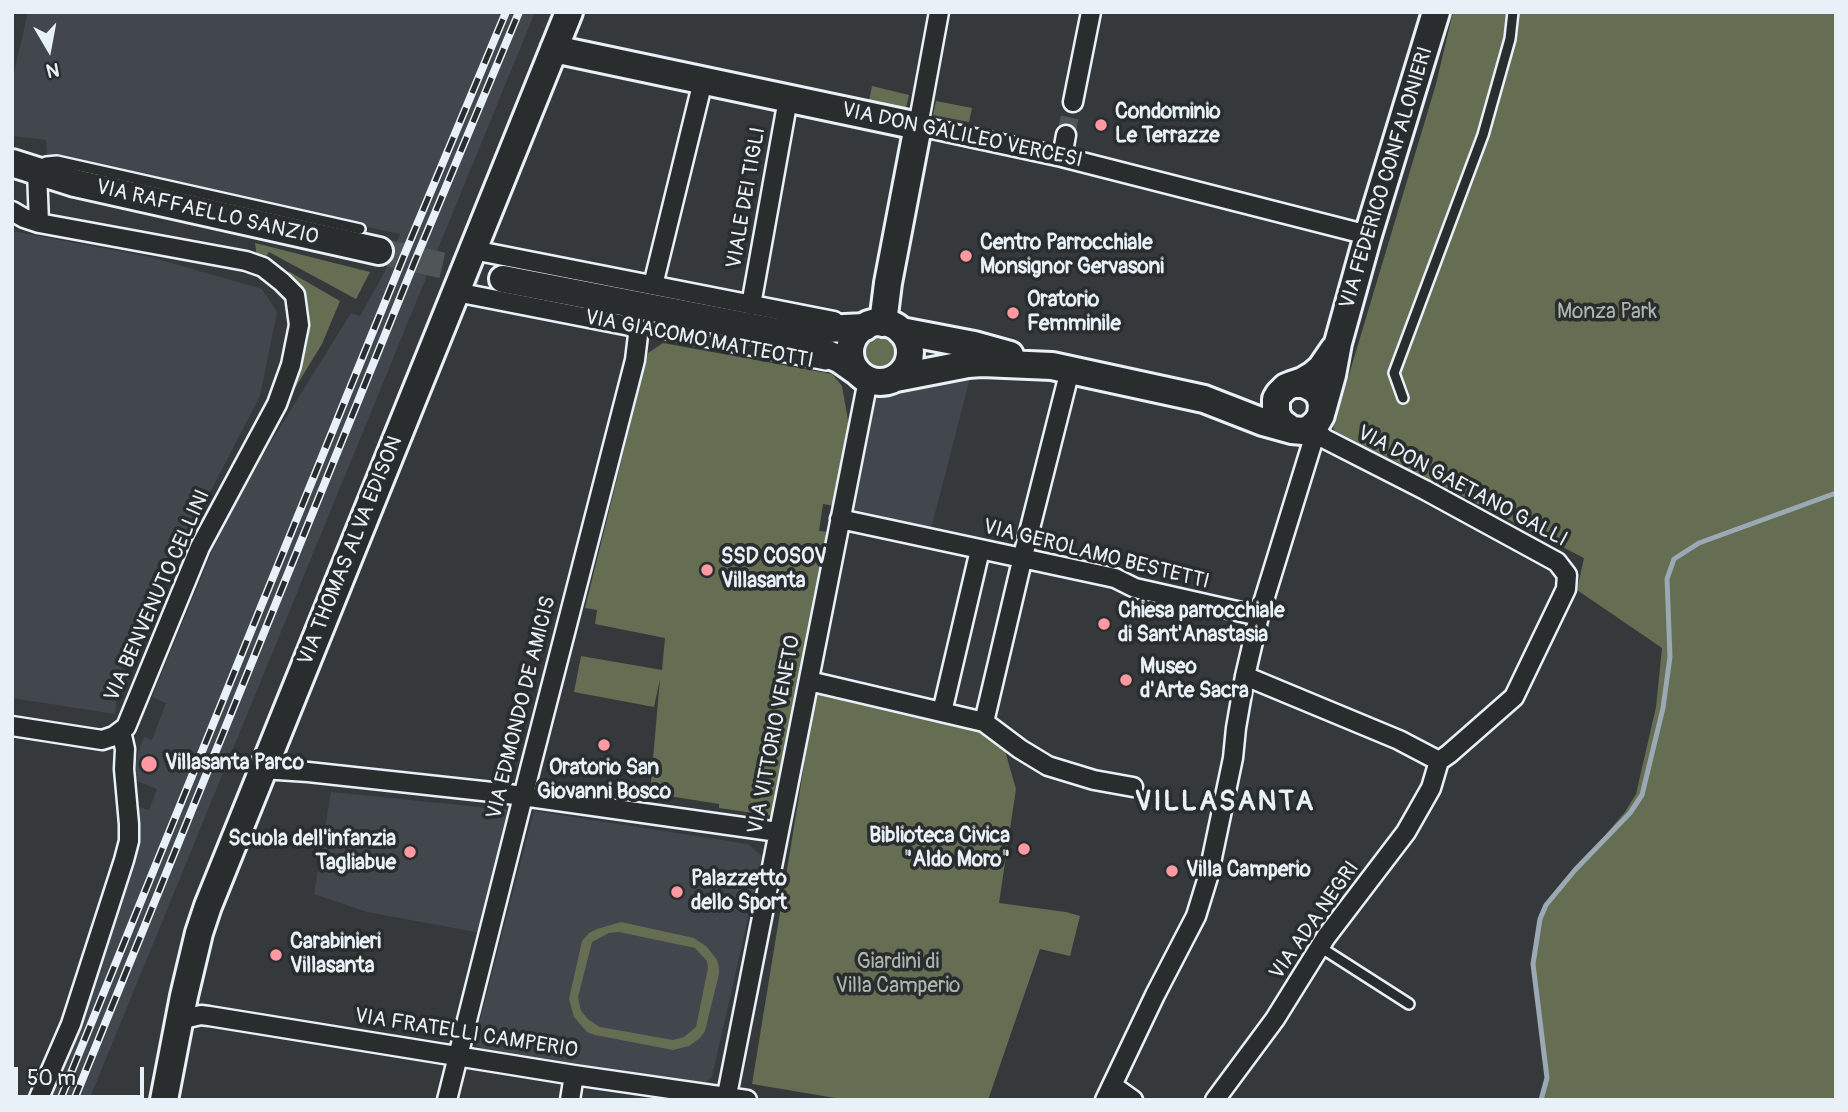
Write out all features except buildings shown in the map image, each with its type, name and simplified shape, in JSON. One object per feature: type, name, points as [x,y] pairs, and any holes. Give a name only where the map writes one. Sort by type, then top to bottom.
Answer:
[{"type":"street","name":"VIA THOMAS ALVA EDISON","points":[[164,1100],[191,964],[205,915],[569,12]]},
{"type":"street","points":[[883,327],[890,270],[939,12]]},
{"type":"street","points":[[1073,102],[1091,12]]},
{"type":"street","name":"VIA FEDERICO CONFALONIERI","points":[[1108,1092],[1196,916],[1208,877],[1233,758],[1245,676],[1259,616],[1312,443],[1309,422],[1332,375],[1338,343],[1368,234],[1436,12]]},
{"type":"street","name":"VIA DON GALILEO VERCESI","points":[[554,49],[1062,157],[1368,234]]},
{"type":"street","points":[[653,285],[703,81]]},
{"type":"street","name":"VIALE DEI TIGLI","points":[[751,305],[788,99]]},
{"type":"street","points":[[1062,157],[1066,135]]},
{"type":"street","points":[[24,167],[39,223]]},
{"type":"street","name":"VIA RAFFAELLO SANZIO","points":[[24,167],[75,183],[379,251]]},
{"type":"street","name":"VIA BENVENUTO CELLINI","points":[[12,211],[39,223],[246,261],[263,267],[295,295],[299,325],[291,365],[277,404],[200,547],[121,731],[125,749],[129,841],[71,1024],[38,1100]]},
{"type":"street","name":"VIA GIACOMO MATTEOTTI","points":[[473,250],[751,305],[974,345],[1061,368],[1204,399],[1263,422],[1309,422]]},
{"type":"street","name":"VIA GIACOMO MATTEOTTI","points":[[503,279],[778,332],[839,359],[862,375]]},
{"type":"street","name":"VIA GIACOMO MATTEOTTI","points":[[456,292],[635,327]]},
{"type":"street","name":"VIA EDMONDO DE AMICIS","points":[[447,1100],[635,360],[638,335],[635,327]]},
{"type":"street","points":[[883,327],[908,342],[910,354],[906,368],[896,377],[883,382],[862,375],[851,358],[850,348],[855,337],[883,327]]},
{"type":"street","name":"VIA GIACOMO MATTEOTTI","points":[[778,332],[883,327]]},
{"type":"street","name":"VIA FEDERICO CONFALONIERI","points":[[1287,389],[1309,379],[1321,368],[1338,343]]},
{"type":"street","name":"VIA GIACOMO MATTEOTTI","points":[[896,377],[982,363],[1061,368]]},
{"type":"street","points":[[984,722],[1023,557],[1061,368]]},
{"type":"street","name":"VIA VITTORIO VENETO","points":[[726,1099],[841,519],[862,375]]},
{"type":"street","points":[[1304,384],[1316,391],[1322,401],[1309,422],[1284,425],[1277,416],[1275,404],[1287,389],[1304,384]]},
{"type":"street","name":"VIA GIACOMO MATTEOTTI","points":[[1204,399],[1258,401],[1272,398],[1287,389]]},
{"type":"street","name":"VIA DON GAETANO GALLI","points":[[1309,422],[1325,439],[1558,562],[1567,575],[1566,589],[1514,697],[1439,761]]},
{"type":"street","name":"VIA GEROLAMO BESTETTI","points":[[841,519],[1115,578],[1135,588],[1259,616]]},
{"type":"street","points":[[942,712],[980,550]]},
{"type":"street","points":[[1245,676],[1399,740],[1439,761]]},
{"type":"street","points":[[809,681],[984,722],[1048,766],[1094,780],[1133,787]]},
{"type":"street","points":[[12,726],[102,740],[121,731]]},
{"type":"street","name":"VIA ADA NEGRI","points":[[1215,1100],[1266,1032],[1320,947],[1406,832],[1431,788],[1439,761]]},
{"type":"street","points":[[262,769],[501,793],[778,832]]},
{"type":"street","name":"VIA FRATELLI CAMPERIO","points":[[179,1020],[209,1016],[726,1099],[747,1100]]},
{"type":"street","points":[[570,1100],[574,1075]]},
{"type":"street","points":[[1108,1092],[1133,1100]]},
{"type":"lane","points":[[1403,398],[1394,373],[1483,135],[1510,39],[1513,12]]},
{"type":"lane","name":"VIA RAFFAELLO SANZIO","points":[[24,167],[38,167],[46,162],[57,161],[360,229]]},
{"type":"lane","name":"VIA GIACOMO MATTEOTTI","points":[[635,327],[862,375]]},
{"type":"lane","points":[[1320,947],[1409,1004]]},
{"type":"shaded area","points":[[28,12],[535,12],[89,1100],[48,1100],[77,1026],[139,807],[149,810],[157,789],[129,778],[144,737],[152,740],[166,703],[152,697],[230,508],[351,313],[360,316],[384,273],[400,234],[47,157],[46,140],[12,136],[12,81]]},
{"type":"shaded area","points":[[12,231],[154,258],[262,289],[277,312],[260,396],[137,633],[120,672],[115,714],[12,698]]},
{"type":"shaded area","points":[[950,377],[970,378],[931,529],[854,509],[877,391],[890,391]]},
{"type":"shaded area","name":"Scuola dell'infanzia Tagliabue","points":[[331,792],[509,810],[481,933],[367,912],[314,894]]},
{"type":"shaded area","points":[[534,811],[748,844],[762,856],[712,1077],[704,1083],[486,1052],[474,1043]]},
{"type":"green space","name":"Monza Park","points":[[1453,12],[1836,12],[1836,1100],[1541,1100],[1547,1078],[1533,964],[1540,919],[1546,905],[1625,812],[1636,794],[1656,707],[1662,648],[1577,590],[1584,558],[1333,428],[1436,84]]},
{"type":"green space","points":[[872,86],[909,95],[906,109],[869,101]]},
{"type":"green space","points":[[936,101],[972,108],[969,122],[933,115]]},
{"type":"green space","points":[[255,243],[370,272],[356,299],[269,252],[264,260],[257,258]]},
{"type":"green space","points":[[288,271],[340,301],[322,344],[295,388],[307,343],[309,318],[303,293]]},
{"type":"green space","points":[[882,334],[894,339],[899,351],[894,363],[882,368],[870,363],[865,351],[870,339]]},
{"type":"green space","name":"SSD COSOV Villasanta","points":[[663,343],[832,374],[842,386],[849,426],[834,506],[823,504],[819,531],[827,532],[802,662],[780,817],[719,808],[719,804],[650,793],[660,679],[654,707],[574,692],[581,656],[662,670],[665,638],[595,624],[597,610],[585,608],[648,353]]},
{"type":"green space","name":"Giardini di Villa Camperio","points":[[816,692],[1001,737],[1016,789],[999,903],[1080,916],[1070,956],[1040,949],[988,1100],[847,1100],[752,1084]]},
{"type":"green space","points":[[621,922],[694,938],[707,947],[717,960],[719,974],[705,1031],[700,1038],[689,1046],[673,1050],[587,1032],[574,1017],[569,999],[582,941],[597,929]],"holes":[[[619,932],[695,948],[707,961],[708,968],[696,1027],[684,1037],[673,1040],[600,1027],[581,1011],[578,997],[592,942],[609,933]]]},
{"type":"waterway","points":[[1541,1100],[1547,1078],[1533,964],[1540,919],[1546,905],[1575,870],[1630,813],[1642,795],[1663,708],[1670,657],[1667,579],[1674,559],[1699,543],[1836,493]]},
{"type":"tunnel","points":[[1066,135],[1073,102]]},
{"type":"tunnel","points":[[379,251],[503,279]]},
{"type":"railway","points":[[60,1100],[506,12]]},
{"type":"railway","points":[[74,1100],[519,12]]},
{"type":"place","name":"Condominio Le Terrazze","points":[[1101,125]]},
{"type":"place","name":"Centro Parrocchiale Monsignor Gervasoni","points":[[966,256]]},
{"type":"place","name":"Oratorio Femminile","points":[[1013,313]]},
{"type":"place","name":"SSD COSOV Villasanta","points":[[707,570]]},
{"type":"place","name":"Chiesa parrocchiale di Sant'Anastasia","points":[[1104,624]]},
{"type":"place","name":"Museo d'Arte Sacra","points":[[1126,680]]},
{"type":"place","name":"Oratorio San Giovanni Bosco","points":[[604,745]]},
{"type":"place","name":"Villasanta Parco","points":[[149,764]]},
{"type":"place","name":"Biblioteca Civica \"Aldo Moro\"","points":[[1024,849]]},
{"type":"place","name":"Scuola dell'infanzia Tagliabue","points":[[410,852]]},
{"type":"place","name":"Villa Camperio","points":[[1172,871]]},
{"type":"place","name":"Palazzetto dello Sport","points":[[677,892]]},
{"type":"place","name":"Carabinieri Villasanta","points":[[276,955]]},
{"type":"district","name":"VILLASANTA","points":[[1225,803]]}]
